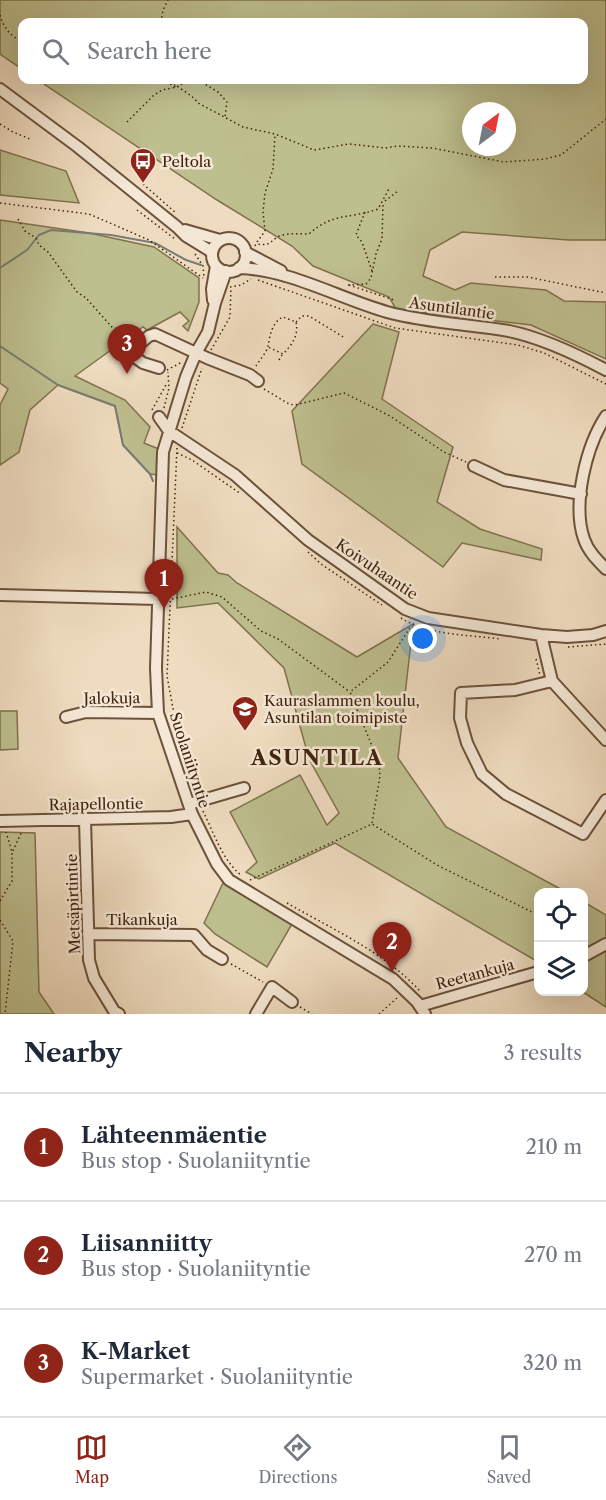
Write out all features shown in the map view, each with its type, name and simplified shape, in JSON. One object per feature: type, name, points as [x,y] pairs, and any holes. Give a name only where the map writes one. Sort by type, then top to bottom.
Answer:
[{"type":"street","points":[[0,89],[78,147],[177,226],[186,236],[212,252]]},
{"type":"street","points":[[177,226],[198,235],[238,241],[250,250],[239,268],[221,269],[212,260],[212,252],[220,240]]},
{"type":"street","name":"Asuntilantie","points":[[250,250],[291,277]]},
{"type":"street","name":"Asuntilantie","points":[[239,268],[291,277],[366,306],[395,314],[423,320],[510,331],[541,340],[606,370]]},
{"type":"street","name":"Suolaniityntie","points":[[214,303],[226,286],[221,269]]},
{"type":"street","name":"Suolaniityntie","points":[[221,269],[212,289],[214,303],[201,355],[186,377],[174,434],[164,452],[156,668],[158,713],[217,864],[229,880],[408,986],[425,1007]]},
{"type":"street","points":[[159,368],[143,363],[129,353],[149,336],[155,334],[254,378]]},
{"type":"street","points":[[156,413],[174,434]]},
{"type":"street","points":[[606,416],[588,454],[580,511],[584,541],[606,569]]},
{"type":"street","name":"Koivuhaantie","points":[[174,434],[235,475],[308,540],[405,609],[428,618],[541,635],[593,635],[606,631]]},
{"type":"street","points":[[474,466],[504,480],[581,494]]},
{"type":"street","points":[[0,595],[158,599]]},
{"type":"street","points":[[541,635],[547,683],[606,740]]},
{"type":"street","points":[[547,683],[515,690],[461,693],[460,718],[467,743],[482,774],[506,794],[583,834],[606,800]]},
{"type":"street","name":"Jalokuja","points":[[66,717],[86,712],[158,713]]},
{"type":"street","name":"Rajapellontie","points":[[1,821],[171,817],[244,788]]},
{"type":"street","name":"Metsäpirtintie","points":[[85,820],[89,960],[94,978],[114,1011],[119,1014]]},
{"type":"street","name":"Tikankuja","points":[[88,934],[194,935],[207,950],[222,959]]},
{"type":"street","points":[[588,954],[606,944]]},
{"type":"street","name":"Reetankuja","points":[[425,1007],[534,973]]},
{"type":"street","points":[[256,1014],[272,987],[292,1002]]},
{"type":"path","points":[[162,18],[168,0]]},
{"type":"path","points":[[0,15],[3,26],[18,39]]},
{"type":"path","points":[[171,84],[194,97],[198,103],[243,127],[275,134],[314,150],[349,144],[386,148],[398,146],[432,148],[504,162],[545,159],[561,155],[606,119]]},
{"type":"path","points":[[127,122],[154,95],[182,84]]},
{"type":"path","points":[[205,84],[218,92],[227,102],[225,117]]},
{"type":"path","points":[[0,124],[30,139]]},
{"type":"path","points":[[250,250],[265,231],[263,212],[265,193],[273,169],[275,134]]},
{"type":"path","points":[[256,243],[266,246],[282,235],[309,234],[314,228],[331,218],[378,209],[388,189]]},
{"type":"path","points":[[383,201],[391,198],[398,191]]},
{"type":"path","points":[[383,201],[384,229],[372,272],[366,284],[348,285],[394,300]]},
{"type":"path","points":[[0,202],[89,214],[149,240],[204,279],[203,266],[189,249]]},
{"type":"path","points":[[137,210],[176,240]]},
{"type":"path","points":[[365,211],[356,235],[362,242],[372,272]]},
{"type":"path","points":[[18,219],[25,231],[36,238],[48,252],[76,292],[86,298],[112,329],[121,335],[128,346],[129,353]]},
{"type":"path","points":[[495,277],[528,278],[589,291],[606,292]]},
{"type":"path","points":[[191,780],[177,730],[167,676],[176,453],[174,434],[201,355],[230,317],[226,286],[246,282],[252,278]]},
{"type":"path","points":[[279,360],[291,346],[296,334],[296,322],[302,316],[309,316],[345,338]]},
{"type":"path","points":[[296,322],[283,317],[279,319],[268,338],[268,346],[254,378],[266,391],[295,405],[344,393],[390,417],[444,452],[474,466]]},
{"type":"path","points":[[268,346],[283,354]]},
{"type":"path","points":[[156,413],[168,382]]},
{"type":"path","points":[[171,599],[206,592],[222,597],[261,632],[278,639],[350,692],[379,763],[380,776],[372,824]]},
{"type":"path","points":[[350,692],[388,663],[411,625]]},
{"type":"path","points":[[535,654],[547,683]]},
{"type":"path","points":[[193,807],[234,869],[248,881],[372,824]]},
{"type":"path","points":[[12,852],[28,820]]},
{"type":"path","points":[[0,901],[12,880],[12,852],[1,821]]},
{"type":"path","points":[[372,824],[437,864],[534,913]]},
{"type":"path","points":[[287,903],[381,957],[425,1007]]},
{"type":"path","points":[[0,920],[13,941],[5,1014]]},
{"type":"path","points":[[222,959],[272,987]]},
{"type":"path","points":[[379,1014],[408,986]]},
{"type":"path","points":[[292,1002],[312,1014]]},
{"type":"green space","points":[[0,0],[606,0],[606,240],[569,240],[462,232],[430,250],[423,276],[455,290],[471,283],[546,290],[564,301],[606,302],[606,359],[531,325],[396,309],[389,297],[313,266],[292,246],[217,200],[44,84],[588,84],[588,18],[18,18],[18,66],[0,54]]},
{"type":"green space","points":[[0,150],[66,171],[79,203],[0,195]]},
{"type":"green space","points":[[0,220],[89,233],[154,247],[199,278],[199,302],[188,331],[183,326],[189,321],[180,312],[147,330],[143,327],[75,376],[125,400],[150,427],[144,443],[159,449],[157,475],[150,474],[123,445],[115,406],[58,385],[30,410],[19,452],[0,465],[0,405],[8,389],[0,383]]},
{"type":"green space","points":[[373,324],[399,332],[382,399],[453,447],[437,502],[480,529],[542,549],[541,560],[462,543],[443,567],[302,464],[292,411]]},
{"type":"green space","points":[[177,527],[218,573],[228,575],[237,583],[357,657],[413,624],[398,758],[446,827],[559,888],[534,888],[534,960],[335,843],[259,879],[246,872],[257,862],[230,812],[300,775],[327,825],[339,813],[309,759],[284,668],[218,603],[177,608]]},
{"type":"green space","points":[[0,711],[17,711],[18,749],[0,750]]},
{"type":"green space","points":[[0,832],[35,833],[39,992],[54,1014],[0,1014]]},
{"type":"green space","points":[[223,883],[292,924],[267,967],[215,934],[204,923]]},
{"type":"green space","points":[[588,904],[606,915],[606,1007],[588,995]]},
{"type":"waterway","points":[[0,268],[27,250],[39,235],[51,230],[111,235],[155,243],[186,260],[201,265]]},
{"type":"waterway","points":[[0,346],[58,385],[115,406],[123,445],[150,474],[153,481]]},
{"type":"place","name":"Peltola","points":[[143,184]]},
{"type":"place","name":"K-Market","points":[[127,374]]},
{"type":"place","name":"Lähteenmäentie","points":[[164,609]]},
{"type":"place","name":"Kauraslammen koulu, Asuntilan toimipiste","points":[[245,732]]},
{"type":"place","name":"Liisanniitty","points":[[392,972]]},
{"type":"district","name":"ASUNTILA","points":[[317,757]]}]
